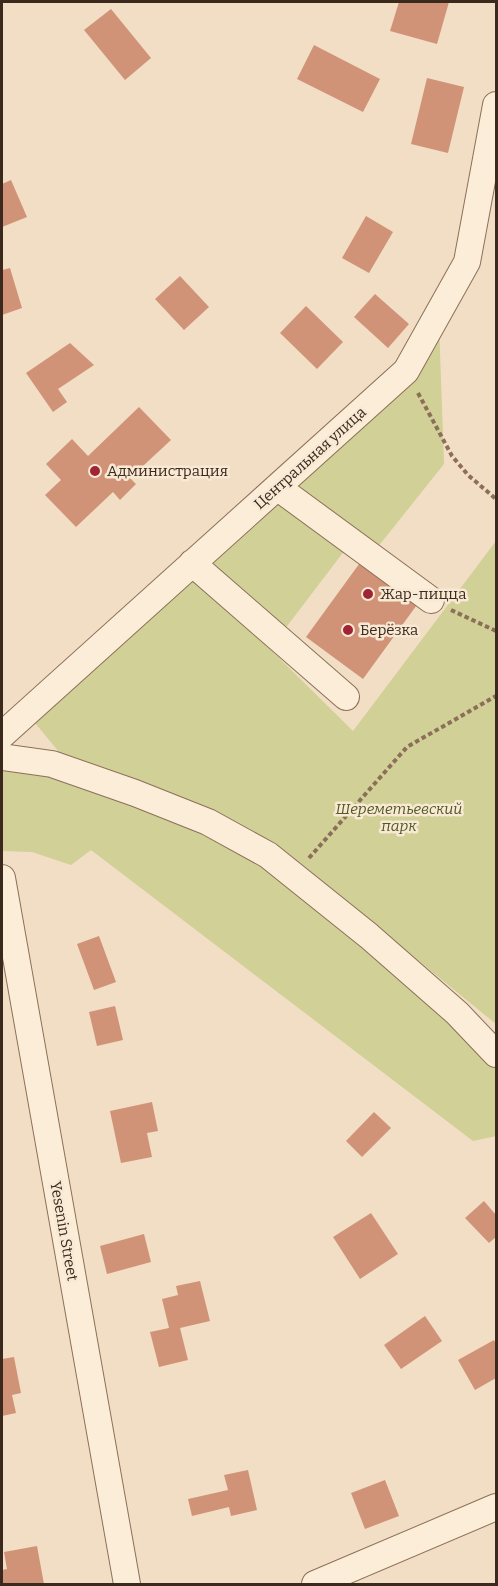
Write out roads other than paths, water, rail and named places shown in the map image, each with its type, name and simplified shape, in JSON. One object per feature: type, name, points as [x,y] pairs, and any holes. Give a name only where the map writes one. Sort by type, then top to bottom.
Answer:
[{"type":"street","name":"Центральная улица","points":[[2,735],[406,371],[466,262],[496,105]]},
{"type":"street","points":[[277,487],[431,600]]},
{"type":"street","points":[[192,563],[346,697]]},
{"type":"street","points":[[2,757],[52,764],[135,793],[208,822],[268,855],[369,936],[457,1013],[496,1054]]},
{"type":"street","name":"Yesenin Street","points":[[2,878],[127,1584]]},
{"type":"street","points":[[315,1584],[496,1507]]},
{"type":"place","name":"Администрация","points":[[95,471]]},
{"type":"place","name":"Жар-пицца","points":[[368,594]]},
{"type":"place","name":"Берёзка","points":[[348,630]]},
{"type":"park label","name":"Шереметьевский парк","points":[[399,818]]}]
